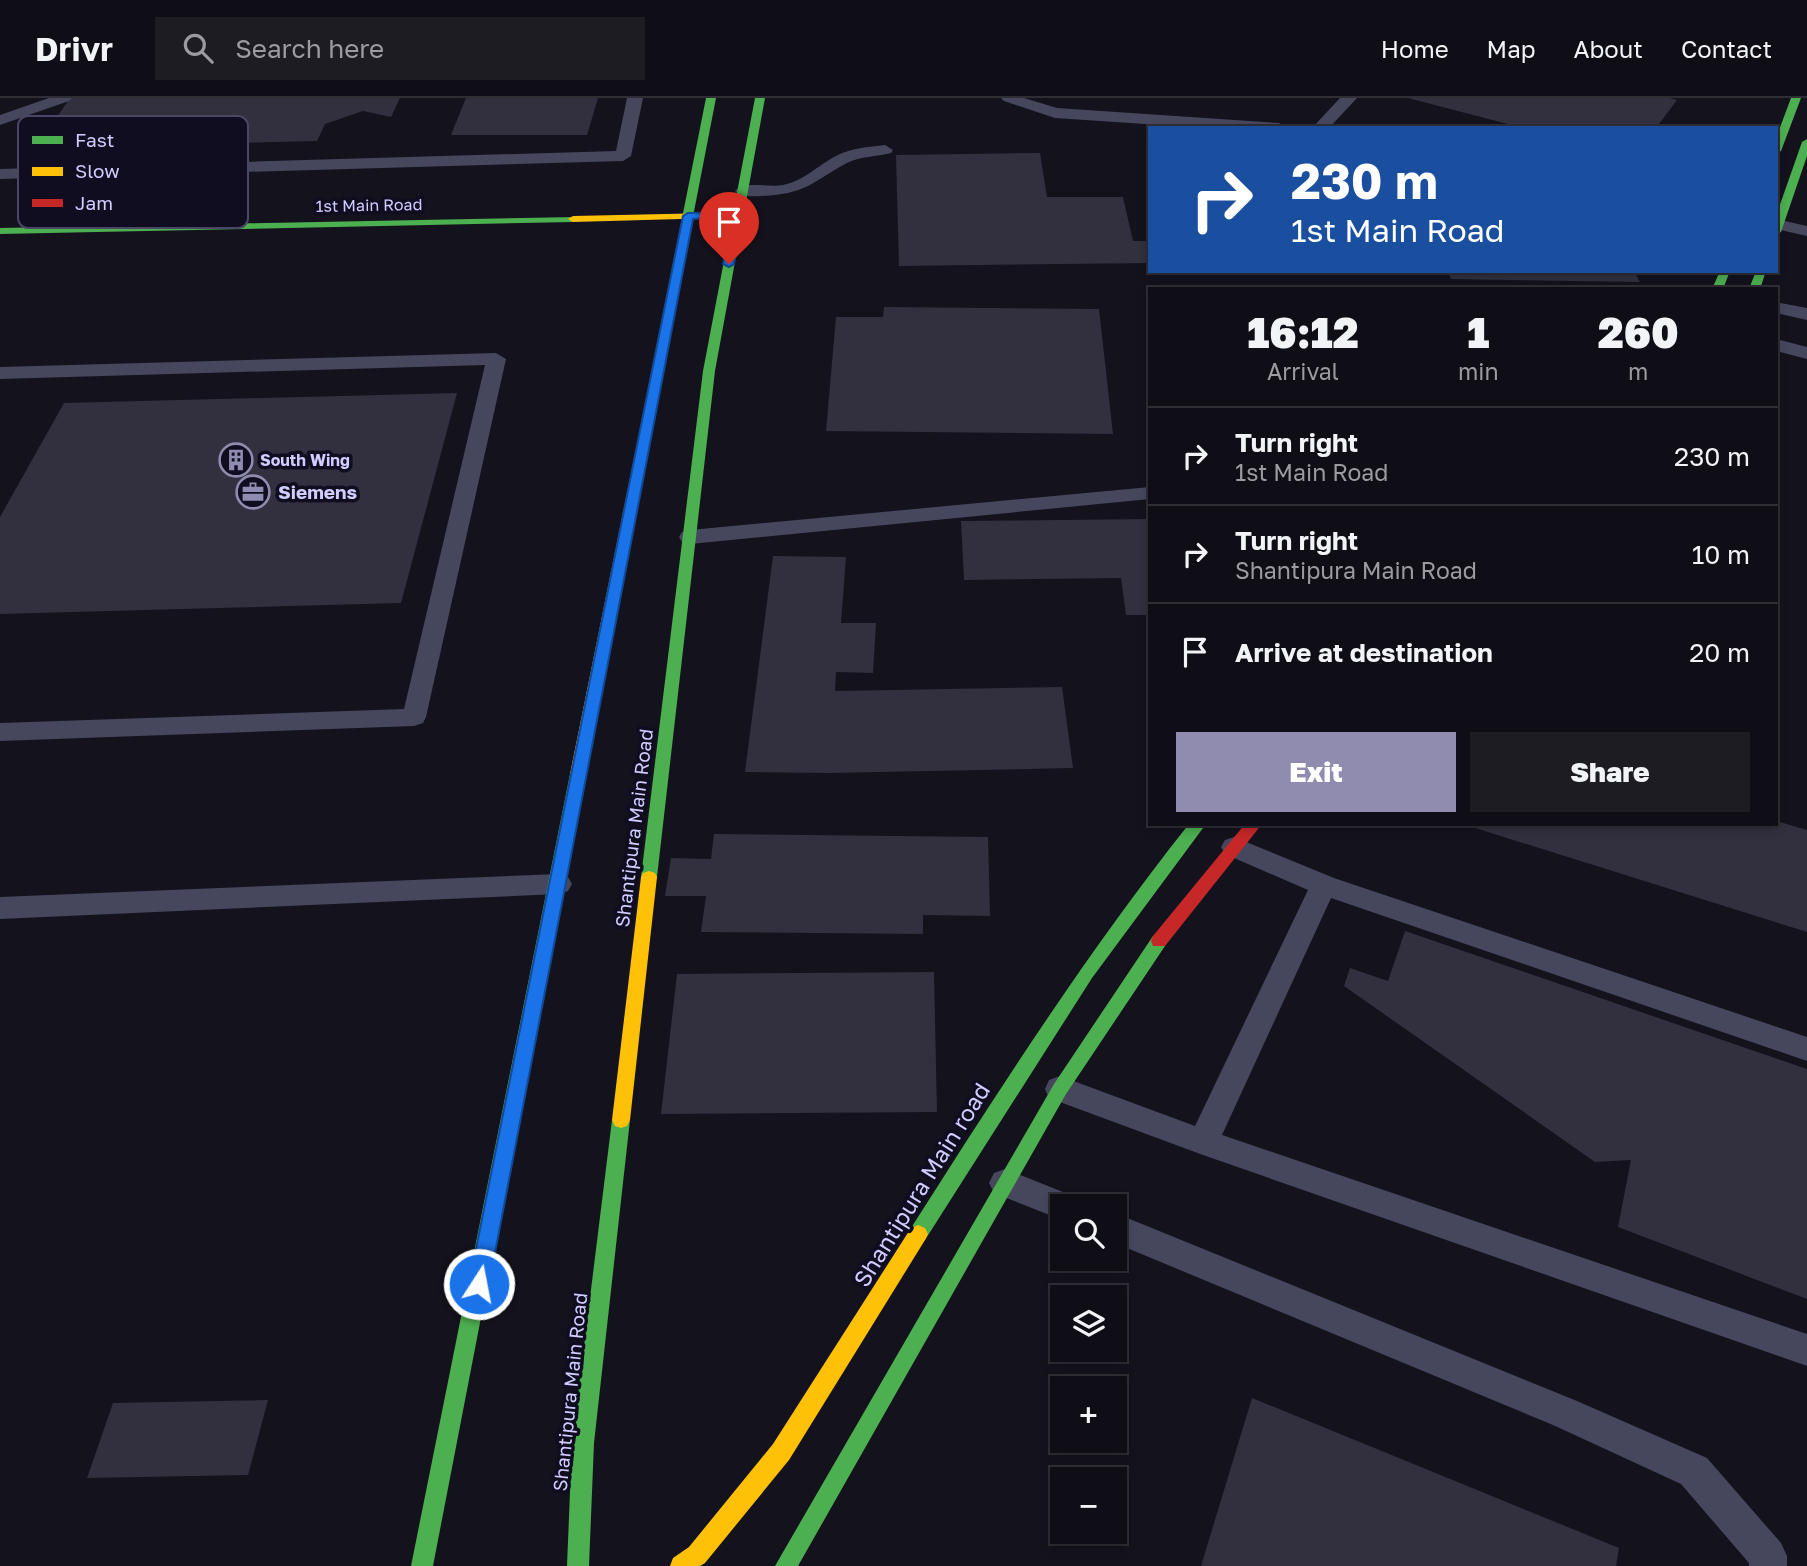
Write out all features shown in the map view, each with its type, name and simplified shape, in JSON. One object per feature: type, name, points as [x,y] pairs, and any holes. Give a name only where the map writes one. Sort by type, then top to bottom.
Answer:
[{"type":"street","points":[[422,1566],[711,98]]},
{"type":"street","name":"Shantipura Main Road","points":[[578,1566],[583,1443],[709,370],[727,238],[738,215],[760,98]]},
{"type":"street","points":[[1778,146],[1796,98]]},
{"type":"street","points":[[1778,224],[1807,142]]},
{"type":"street","name":"1st Main Road","points":[[248,226],[738,215]]},
{"type":"street","name":"1st Main Road","points":[[0,231],[138,228]]},
{"type":"street","name":"Shantipura Main road","points":[[681,1566],[697,1555],[781,1452],[1020,1072],[1156,875],[1196,826]]},
{"type":"street","points":[[786,1566],[1060,1089],[1160,940],[1252,826]]},
{"type":"lane","points":[[0,120],[64,98]]},
{"type":"lane","points":[[248,167],[623,156],[635,98]]},
{"type":"lane","points":[[1009,98],[1055,113],[1249,126]]},
{"type":"lane","points":[[1322,126],[1349,98]]},
{"type":"lane","points":[[743,191],[785,190],[809,181],[842,159],[858,152],[885,150]]},
{"type":"lane","points":[[0,174],[18,173]]},
{"type":"lane","points":[[1778,177],[1794,180]]},
{"type":"lane","points":[[1778,227],[1807,230]]},
{"type":"lane","points":[[1778,307],[1807,314]]},
{"type":"lane","points":[[1778,346],[1807,353]]},
{"type":"lane","points":[[0,373],[496,359],[414,717],[0,732]]},
{"type":"lane","points":[[690,537],[1148,493]]},
{"type":"lane","points":[[1234,847],[1324,885],[1807,1049]]},
{"type":"lane","points":[[0,908],[558,884]]},
{"type":"lane","points":[[1203,1142],[1324,885]]},
{"type":"lane","points":[[1060,1089],[1203,1142],[1807,1350]]},
{"type":"lane","points":[[1005,1183],[1050,1201]]},
{"type":"lane","points":[[1127,1232],[1565,1413],[1694,1471],[1768,1556],[1768,1566]]},
{"type":"building","points":[[70,98],[400,98],[391,117],[363,111],[325,124],[317,141],[248,143],[248,116],[58,116]]},
{"type":"building","points":[[466,98],[598,98],[587,135],[451,135]]},
{"type":"building","points":[[1408,98],[1677,100],[1658,126],[1515,126]]},
{"type":"building","points":[[1040,153],[1047,197],[1123,197],[1133,241],[1148,241],[1148,263],[899,266],[896,155]]},
{"type":"building","points":[[1449,273],[1635,273],[1640,282],[1451,279]]},
{"type":"building","points":[[884,307],[1099,309],[1113,434],[826,431],[836,317],[883,317]]},
{"type":"building","name":"South Wing","points":[[457,393],[401,603],[0,614],[0,517],[64,403]]},
{"type":"building","points":[[1148,519],[1148,615],[1126,615],[1121,578],[964,580],[961,521]]},
{"type":"building","points":[[773,556],[846,557],[841,623],[876,623],[873,673],[836,672],[835,691],[1062,687],[1073,768],[745,772]]},
{"type":"building","points":[[1778,822],[1807,830],[1807,932],[1472,827],[1778,826]]},
{"type":"building","points":[[714,834],[988,837],[990,916],[923,915],[923,934],[701,932],[706,896],[665,896],[671,858],[711,859]]},
{"type":"building","points":[[1405,931],[1807,1069],[1807,1299],[1618,1227],[1631,1160],[1595,1162],[1344,986],[1350,968],[1388,981]]},
{"type":"building","points":[[934,972],[937,1112],[661,1114],[677,974]]},
{"type":"building","points":[[1252,1398],[1619,1548],[1616,1566],[1201,1566]]},
{"type":"building","points":[[268,1400],[248,1475],[87,1478],[113,1403]]},
{"type":"traffic: fast","points":[[642,449],[711,98]]},
{"type":"traffic: fast","points":[[649,877],[709,371],[760,98]]},
{"type":"traffic: fast","points":[[1778,146],[1796,98]]},
{"type":"traffic: fast","points":[[1778,226],[1807,142]]},
{"type":"traffic: fast","points":[[248,226],[573,219]]},
{"type":"traffic: fast","points":[[0,231],[143,228]]},
{"type":"traffic: fast","points":[[1718,287],[1724,273]]},
{"type":"traffic: fast","points":[[1755,287],[1760,273]]},
{"type":"traffic: fast","points":[[422,1566],[578,774]]},
{"type":"traffic: fast","points":[[918,1234],[1086,973],[1196,826]]},
{"type":"traffic: fast","points":[[786,1566],[1060,1089],[1159,941]]},
{"type":"traffic: fast","points":[[578,1566],[583,1443],[621,1120]]},
{"type":"traffic: slow","points":[[573,219],[712,216]]},
{"type":"traffic: slow","points":[[578,774],[642,449]]},
{"type":"traffic: slow","points":[[621,1120],[649,877]]},
{"type":"traffic: slow","points":[[681,1566],[697,1555],[781,1452],[918,1234]]},
{"type":"traffic: jam","points":[[1159,941],[1252,826]]},
{"type":"place","name":"South Wing","points":[[236,460]]},
{"type":"place","name":"Siemens","points":[[253,492]]},
{"type":"route","points":[[479,1284],[688,216],[738,215],[729,264]]}]
